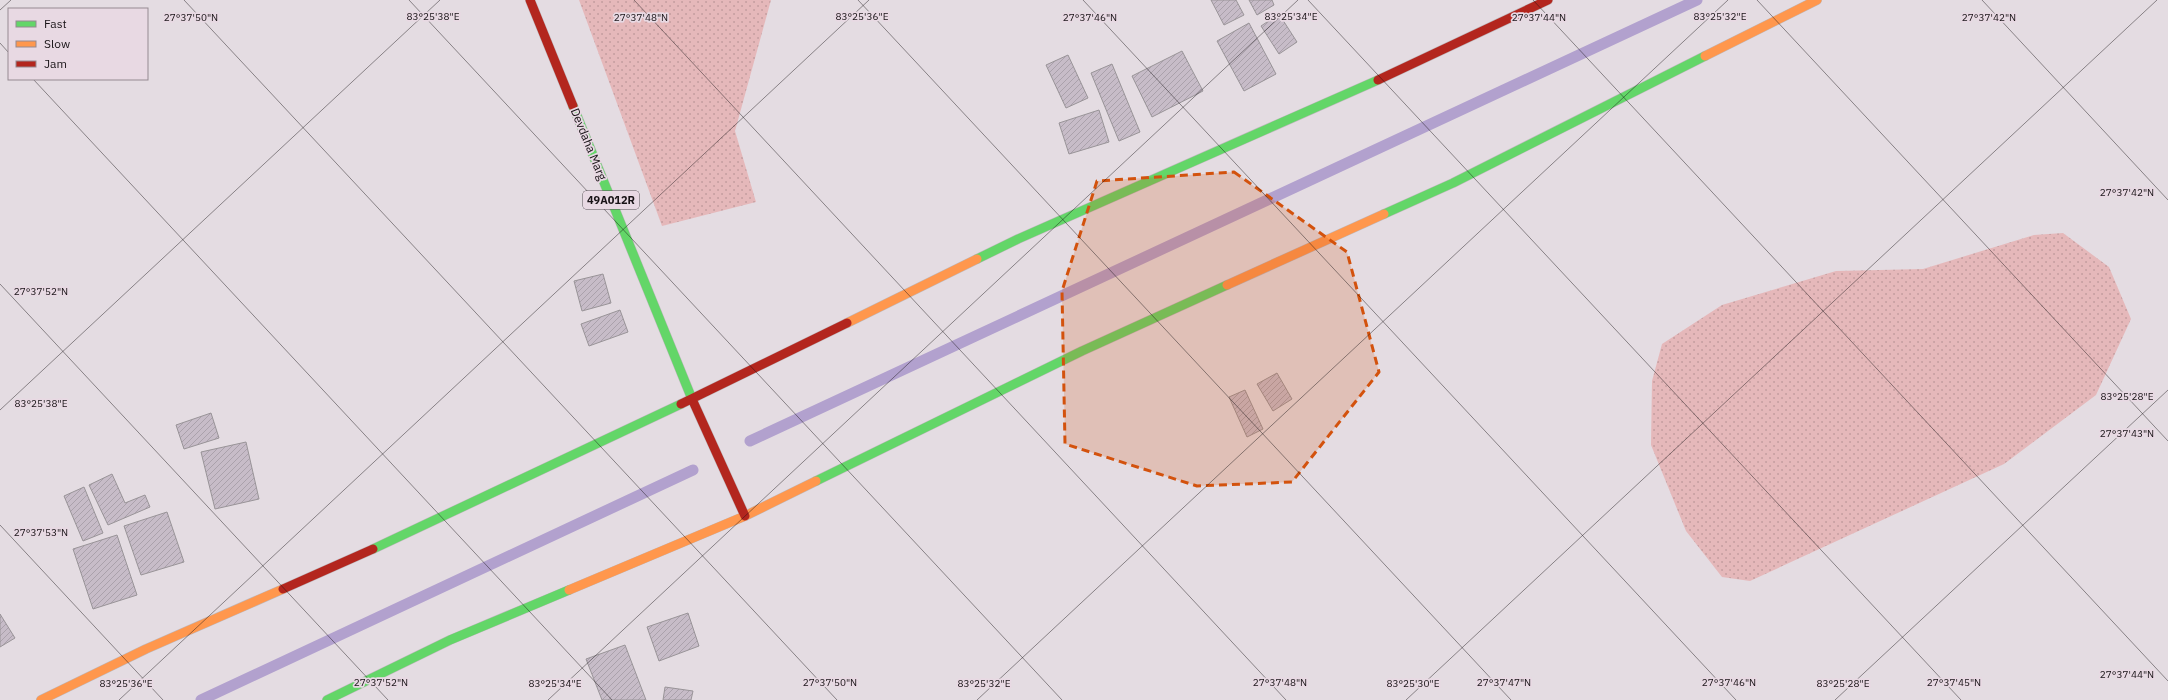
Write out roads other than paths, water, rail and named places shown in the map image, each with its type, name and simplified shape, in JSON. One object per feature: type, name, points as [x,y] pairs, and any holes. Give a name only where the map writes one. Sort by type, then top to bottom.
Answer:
[{"type":"main road","name":"Devdaha Marg","points":[[530,0],[692,399],[745,516]]},
{"type":"main road","points":[[41,700],[146,649],[382,545],[692,399],[1018,239],[1356,90],[1548,0]]},
{"type":"main road","points":[[327,700],[450,640],[745,516],[1082,351],[1453,183],[1817,0]]},
{"type":"waterway","points":[[750,441],[1697,0]]},
{"type":"waterway","points":[[201,700],[693,470]]}]
